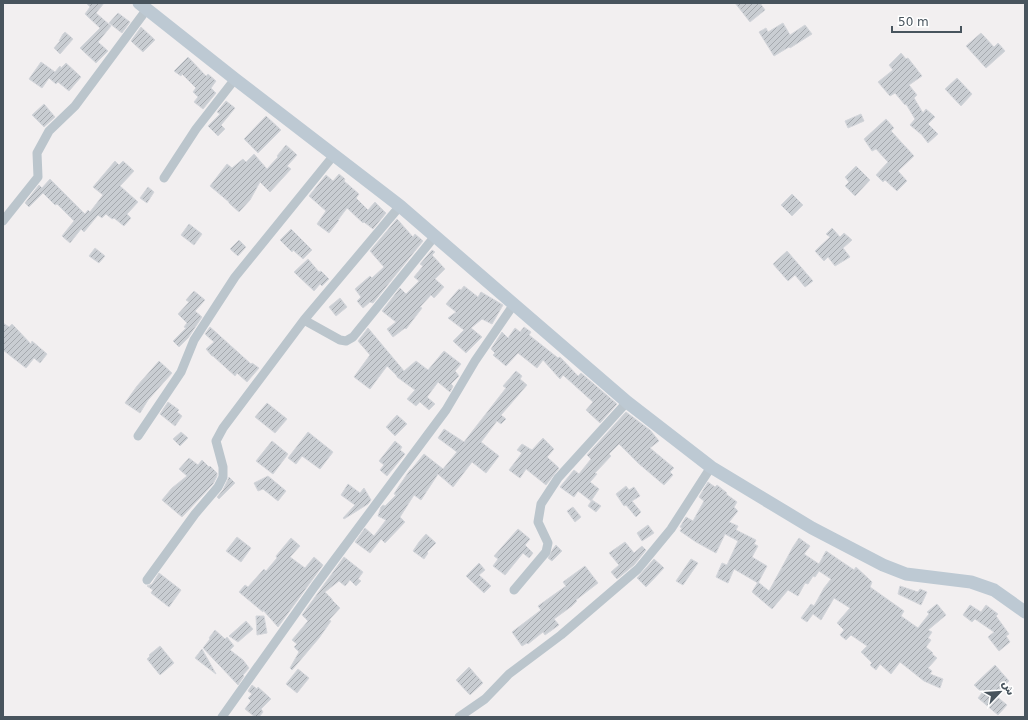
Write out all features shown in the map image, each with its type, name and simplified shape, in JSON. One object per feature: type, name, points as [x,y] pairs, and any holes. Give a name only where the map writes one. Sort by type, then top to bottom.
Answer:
[{"type":"street","points":[[3,221],[38,177],[37,153],[49,131],[75,106],[143,6],[400,206],[627,402],[711,467],[812,528],[883,565],[906,574],[971,582],[994,590],[1025,612]]},
{"type":"street","points":[[164,178],[196,129],[235,79]]},
{"type":"street","points":[[138,436],[181,372],[194,340],[235,277],[334,155]]},
{"type":"street","points":[[148,580],[195,514],[218,487],[223,477],[223,467],[216,441],[223,428],[304,320],[400,206]]},
{"type":"street","points":[[304,320],[340,340],[346,341],[354,337],[435,236]]},
{"type":"street","points":[[222,717],[315,586],[446,410],[475,361],[514,304]]},
{"type":"street","points":[[514,590],[546,552],[548,543],[538,522],[541,504],[558,478],[627,402]]},
{"type":"street","points":[[459,717],[485,699],[509,674],[561,636],[638,569],[671,529],[711,467]]},
{"type":"building","points":[[86,3],[104,3],[96,13],[111,26],[98,42],[108,51],[96,63],[80,48],[100,28],[85,14],[90,7]]},
{"type":"building","points":[[735,3],[760,3],[765,10],[750,22]]},
{"type":"building","points":[[118,13],[130,22],[122,33],[109,23]]},
{"type":"building","points":[[783,23],[790,35],[805,25],[812,34],[774,56],[759,32],[766,28],[768,32]]},
{"type":"building","points":[[141,27],[155,40],[143,52],[131,41]]},
{"type":"building","points":[[65,32],[73,39],[60,54],[54,48]]},
{"type":"building","points":[[981,33],[994,47],[998,43],[1005,51],[986,68],[966,46]]},
{"type":"building","points":[[901,53],[906,59],[908,58],[922,76],[909,85],[917,95],[914,98],[923,113],[926,109],[935,117],[928,124],[938,134],[928,143],[922,135],[910,125],[915,119],[906,104],[905,105],[895,93],[890,96],[878,82],[893,70],[889,65]]},
{"type":"building","points":[[188,57],[206,76],[208,74],[216,81],[211,88],[216,93],[203,109],[194,102],[198,97],[193,92],[196,88],[182,74],[181,76],[174,71]]},
{"type":"building","points":[[41,62],[55,72],[60,66],[61,68],[66,63],[81,77],[69,91],[58,82],[56,84],[49,78],[42,88],[29,79]]},
{"type":"building","points":[[957,78],[972,94],[961,106],[945,89]]},
{"type":"building","points":[[226,101],[235,108],[221,125],[225,129],[218,136],[208,126],[220,114],[217,112]]},
{"type":"building","points":[[44,104],[55,117],[44,127],[32,115]]},
{"type":"building","points":[[861,114],[864,121],[848,128],[845,121]]},
{"type":"building","points":[[266,116],[281,130],[258,153],[244,139]]},
{"type":"building","points":[[886,119],[894,128],[891,131],[914,156],[898,171],[907,181],[897,191],[885,180],[883,182],[876,175],[888,162],[876,149],[872,151],[864,139]]},
{"type":"building","points":[[286,145],[297,155],[287,166],[291,169],[270,192],[260,182],[250,200],[239,212],[210,186],[227,164],[232,168],[243,159],[246,162],[254,154],[267,169]]},
{"type":"building","points":[[115,161],[119,165],[123,161],[134,171],[120,186],[138,202],[127,214],[131,218],[124,226],[106,214],[102,218],[98,215],[84,232],[81,229],[70,243],[62,236],[74,221],[57,204],[55,205],[43,193],[29,207],[25,203],[39,185],[42,188],[50,179],[85,214],[88,210],[90,212],[103,195],[93,187]]},
{"type":"building","points":[[856,166],[870,180],[855,196],[845,186],[849,182],[845,177]]},
{"type":"building","points":[[339,174],[345,179],[344,181],[359,194],[356,198],[368,210],[375,202],[386,213],[373,229],[364,222],[363,223],[347,208],[329,233],[317,224],[326,211],[309,196],[326,175],[333,181]]},
{"type":"building","points":[[148,187],[154,192],[147,203],[140,198]]},
{"type":"building","points":[[792,194],[803,205],[792,216],[781,205]]},
{"type":"building","points":[[397,219],[413,237],[415,234],[423,241],[373,303],[370,302],[363,308],[357,301],[361,297],[355,289],[370,276],[372,278],[384,267],[370,251]]},
{"type":"building","points":[[189,224],[202,234],[194,245],[181,235]]},
{"type":"building","points":[[832,228],[840,237],[844,233],[852,240],[843,248],[850,257],[835,266],[828,257],[824,261],[815,251],[830,237],[826,234]]},
{"type":"building","points":[[291,229],[312,250],[303,259],[293,250],[292,252],[280,240]]},
{"type":"building","points":[[239,240],[246,247],[238,256],[230,249]]},
{"type":"building","points":[[95,248],[105,256],[99,263],[89,256]]},
{"type":"building","points":[[432,250],[435,252],[432,255],[445,269],[435,279],[444,287],[434,298],[431,295],[420,307],[422,308],[406,329],[405,328],[393,337],[387,329],[396,322],[382,311],[400,288],[406,294],[419,281],[414,277],[423,266],[420,264]]},
{"type":"building","points":[[787,251],[813,281],[805,287],[795,275],[788,281],[773,264]]},
{"type":"building","points":[[308,259],[319,272],[321,271],[329,279],[322,286],[320,284],[314,291],[294,272]]},
{"type":"building","points":[[464,286],[478,297],[481,292],[503,305],[492,324],[482,319],[471,328],[482,337],[466,353],[453,341],[464,330],[448,318],[456,312],[446,304],[459,289],[461,290]]},
{"type":"building","points":[[194,291],[205,300],[195,311],[202,317],[188,338],[179,347],[173,341],[186,328],[184,327],[187,323],[178,314],[189,302],[186,300]]},
{"type":"building","points":[[340,298],[347,307],[336,316],[329,307]]},
{"type":"building","points":[[3,323],[9,327],[12,324],[31,344],[32,341],[47,354],[40,363],[34,358],[26,368],[3,350]]},
{"type":"building","points":[[210,327],[251,364],[252,363],[259,368],[247,382],[237,373],[235,376],[206,349],[214,342],[205,334]]},
{"type":"building","points":[[524,327],[531,332],[529,335],[558,358],[560,357],[578,376],[581,373],[617,404],[600,423],[586,410],[593,402],[563,375],[560,379],[543,360],[537,368],[518,353],[506,366],[493,355],[495,353],[491,349],[502,332],[508,338],[515,328],[520,332]]},
{"type":"building","points":[[368,328],[404,371],[416,361],[428,370],[444,351],[461,364],[455,371],[459,376],[451,384],[453,386],[450,392],[438,382],[427,397],[435,404],[429,410],[420,402],[416,406],[407,399],[415,390],[397,377],[387,366],[370,389],[354,377],[370,355],[358,341]]},
{"type":"building","points":[[159,361],[172,373],[148,400],[140,413],[125,403],[137,386]]},
{"type":"building","points":[[516,371],[522,376],[520,379],[527,385],[501,415],[506,419],[501,424],[497,421],[481,442],[499,456],[486,473],[472,462],[453,487],[438,474],[421,500],[414,495],[400,517],[405,522],[385,543],[381,539],[370,553],[355,542],[365,528],[374,536],[386,520],[378,516],[381,507],[383,505],[385,506],[396,495],[394,494],[399,486],[424,454],[443,469],[457,452],[438,438],[444,429],[464,442],[506,388],[503,386]]},
{"type":"building","points":[[168,402],[179,410],[177,412],[182,416],[175,426],[160,414]]},
{"type":"building","points":[[267,403],[287,419],[275,433],[255,417]]},
{"type":"building","points":[[626,412],[650,430],[659,441],[650,448],[674,468],[670,472],[673,475],[664,485],[638,463],[619,444],[609,454],[611,456],[595,473],[597,474],[590,482],[599,489],[591,501],[578,491],[574,497],[560,487],[574,470],[579,474],[591,459],[587,455]]},
{"type":"building","points":[[397,415],[407,424],[395,436],[386,427]]},
{"type":"building","points":[[181,432],[188,438],[180,446],[173,439]]},
{"type":"building","points":[[308,432],[333,452],[320,469],[302,456],[296,464],[288,458]]},
{"type":"building","points":[[543,438],[554,449],[547,457],[559,468],[546,485],[526,469],[520,478],[509,470],[522,453],[517,450],[522,444],[532,450]]},
{"type":"building","points":[[272,441],[288,454],[273,474],[256,461]]},
{"type":"building","points":[[395,441],[402,447],[400,450],[405,454],[387,476],[380,470],[384,465],[379,461]]},
{"type":"building","points":[[189,458],[198,465],[202,460],[217,473],[217,476],[213,484],[182,517],[162,500],[172,488],[187,476],[179,469]]},
{"type":"building","points":[[268,476],[286,491],[278,501],[263,489],[258,491],[254,483]]},
{"type":"building","points":[[229,477],[235,483],[219,499],[217,497],[223,490]]},
{"type":"building","points":[[708,482],[715,487],[717,485],[737,502],[734,507],[738,511],[729,522],[738,526],[736,530],[756,540],[754,544],[758,546],[752,557],[767,566],[758,583],[734,569],[728,583],[716,577],[722,563],[727,565],[738,541],[725,534],[716,553],[680,531],[682,528],[680,527],[686,517],[693,521],[704,501],[699,497]]},
{"type":"building","points":[[348,484],[360,493],[364,488],[371,500],[368,504],[344,519],[343,518],[355,505],[341,495]]},
{"type":"building","points":[[626,486],[629,490],[634,487],[640,496],[632,501],[641,512],[636,517],[626,505],[624,506],[616,494]]},
{"type":"building","points":[[592,500],[601,506],[596,512],[588,506]]},
{"type":"building","points":[[573,507],[581,517],[575,522],[567,511]]},
{"type":"building","points":[[648,525],[654,533],[642,541],[637,533]]},
{"type":"building","points":[[518,529],[530,539],[525,545],[533,553],[529,558],[523,553],[505,575],[493,566],[498,559],[494,556]]},
{"type":"building","points":[[426,534],[436,543],[427,552],[428,553],[424,559],[413,551]]},
{"type":"building","points":[[237,537],[251,548],[241,562],[226,551]]},
{"type":"building","points":[[291,538],[300,546],[290,557],[305,568],[314,557],[323,565],[278,627],[263,610],[263,612],[239,592],[245,585],[248,587],[264,569],[266,571]]},
{"type":"building","points":[[799,538],[810,546],[804,554],[819,564],[826,551],[854,570],[856,567],[872,582],[870,587],[904,611],[901,616],[918,628],[929,614],[927,612],[937,604],[946,615],[928,630],[932,632],[928,638],[931,640],[926,647],[937,658],[928,668],[932,671],[930,674],[943,679],[940,688],[924,681],[900,662],[891,674],[880,664],[876,670],[870,665],[872,663],[861,652],[867,646],[851,635],[846,640],[840,635],[844,630],[837,623],[850,608],[834,598],[821,620],[813,614],[807,622],[801,618],[811,604],[814,606],[831,579],[819,571],[815,577],[813,576],[808,584],[805,583],[798,596],[788,590],[772,609],[752,592],[758,582],[769,591]]},
{"type":"building","points":[[625,542],[634,553],[642,546],[646,550],[634,565],[617,579],[611,572],[619,565],[609,553]]},
{"type":"building","points":[[556,545],[562,551],[552,561],[548,558]]},
{"type":"building","points":[[344,557],[363,572],[358,579],[361,581],[356,586],[350,580],[345,586],[339,581],[325,592],[340,608],[329,620],[331,621],[319,638],[292,670],[290,668],[299,652],[294,647],[297,644],[292,640],[308,621],[302,615]]},
{"type":"building","points":[[654,559],[664,568],[646,587],[637,578]]},
{"type":"building","points":[[691,559],[698,563],[683,585],[676,581]]},
{"type":"building","points":[[479,563],[485,570],[479,575],[491,586],[484,593],[466,576]]},
{"type":"building","points":[[585,566],[598,583],[576,600],[577,601],[572,606],[554,619],[559,625],[545,635],[543,632],[528,644],[527,643],[522,646],[512,632],[541,610],[538,606],[566,586],[563,582]]},
{"type":"building","points":[[159,573],[181,590],[169,607],[151,593],[153,590],[147,586],[152,584]]},
{"type":"building","points":[[900,586],[918,592],[920,589],[927,592],[921,605],[898,594]]},
{"type":"building","points":[[970,605],[981,612],[986,605],[998,614],[996,616],[1009,634],[1006,636],[1010,642],[999,651],[988,637],[994,632],[975,619],[972,622],[963,615]]},
{"type":"building","points":[[256,616],[264,616],[267,633],[257,635]]},
{"type":"building","points":[[246,621],[253,629],[238,642],[229,636]]},
{"type":"building","points":[[215,630],[225,639],[227,637],[234,646],[230,650],[243,660],[249,668],[243,675],[244,676],[238,685],[203,648]]},
{"type":"building","points":[[160,646],[174,663],[160,675],[147,659],[150,656],[149,655]]},
{"type":"building","points":[[202,649],[216,674],[195,658]]},
{"type":"building","points":[[995,665],[1009,681],[995,695],[1007,705],[998,715],[978,698],[982,693],[974,685]]},
{"type":"building","points":[[469,667],[483,683],[470,695],[456,680]]},
{"type":"building","points":[[298,669],[309,678],[297,693],[286,684]]},
{"type":"building","points":[[252,685],[257,689],[258,687],[271,699],[261,709],[263,712],[259,717],[255,717],[245,709],[251,701],[248,698],[252,694],[248,691]]}]
